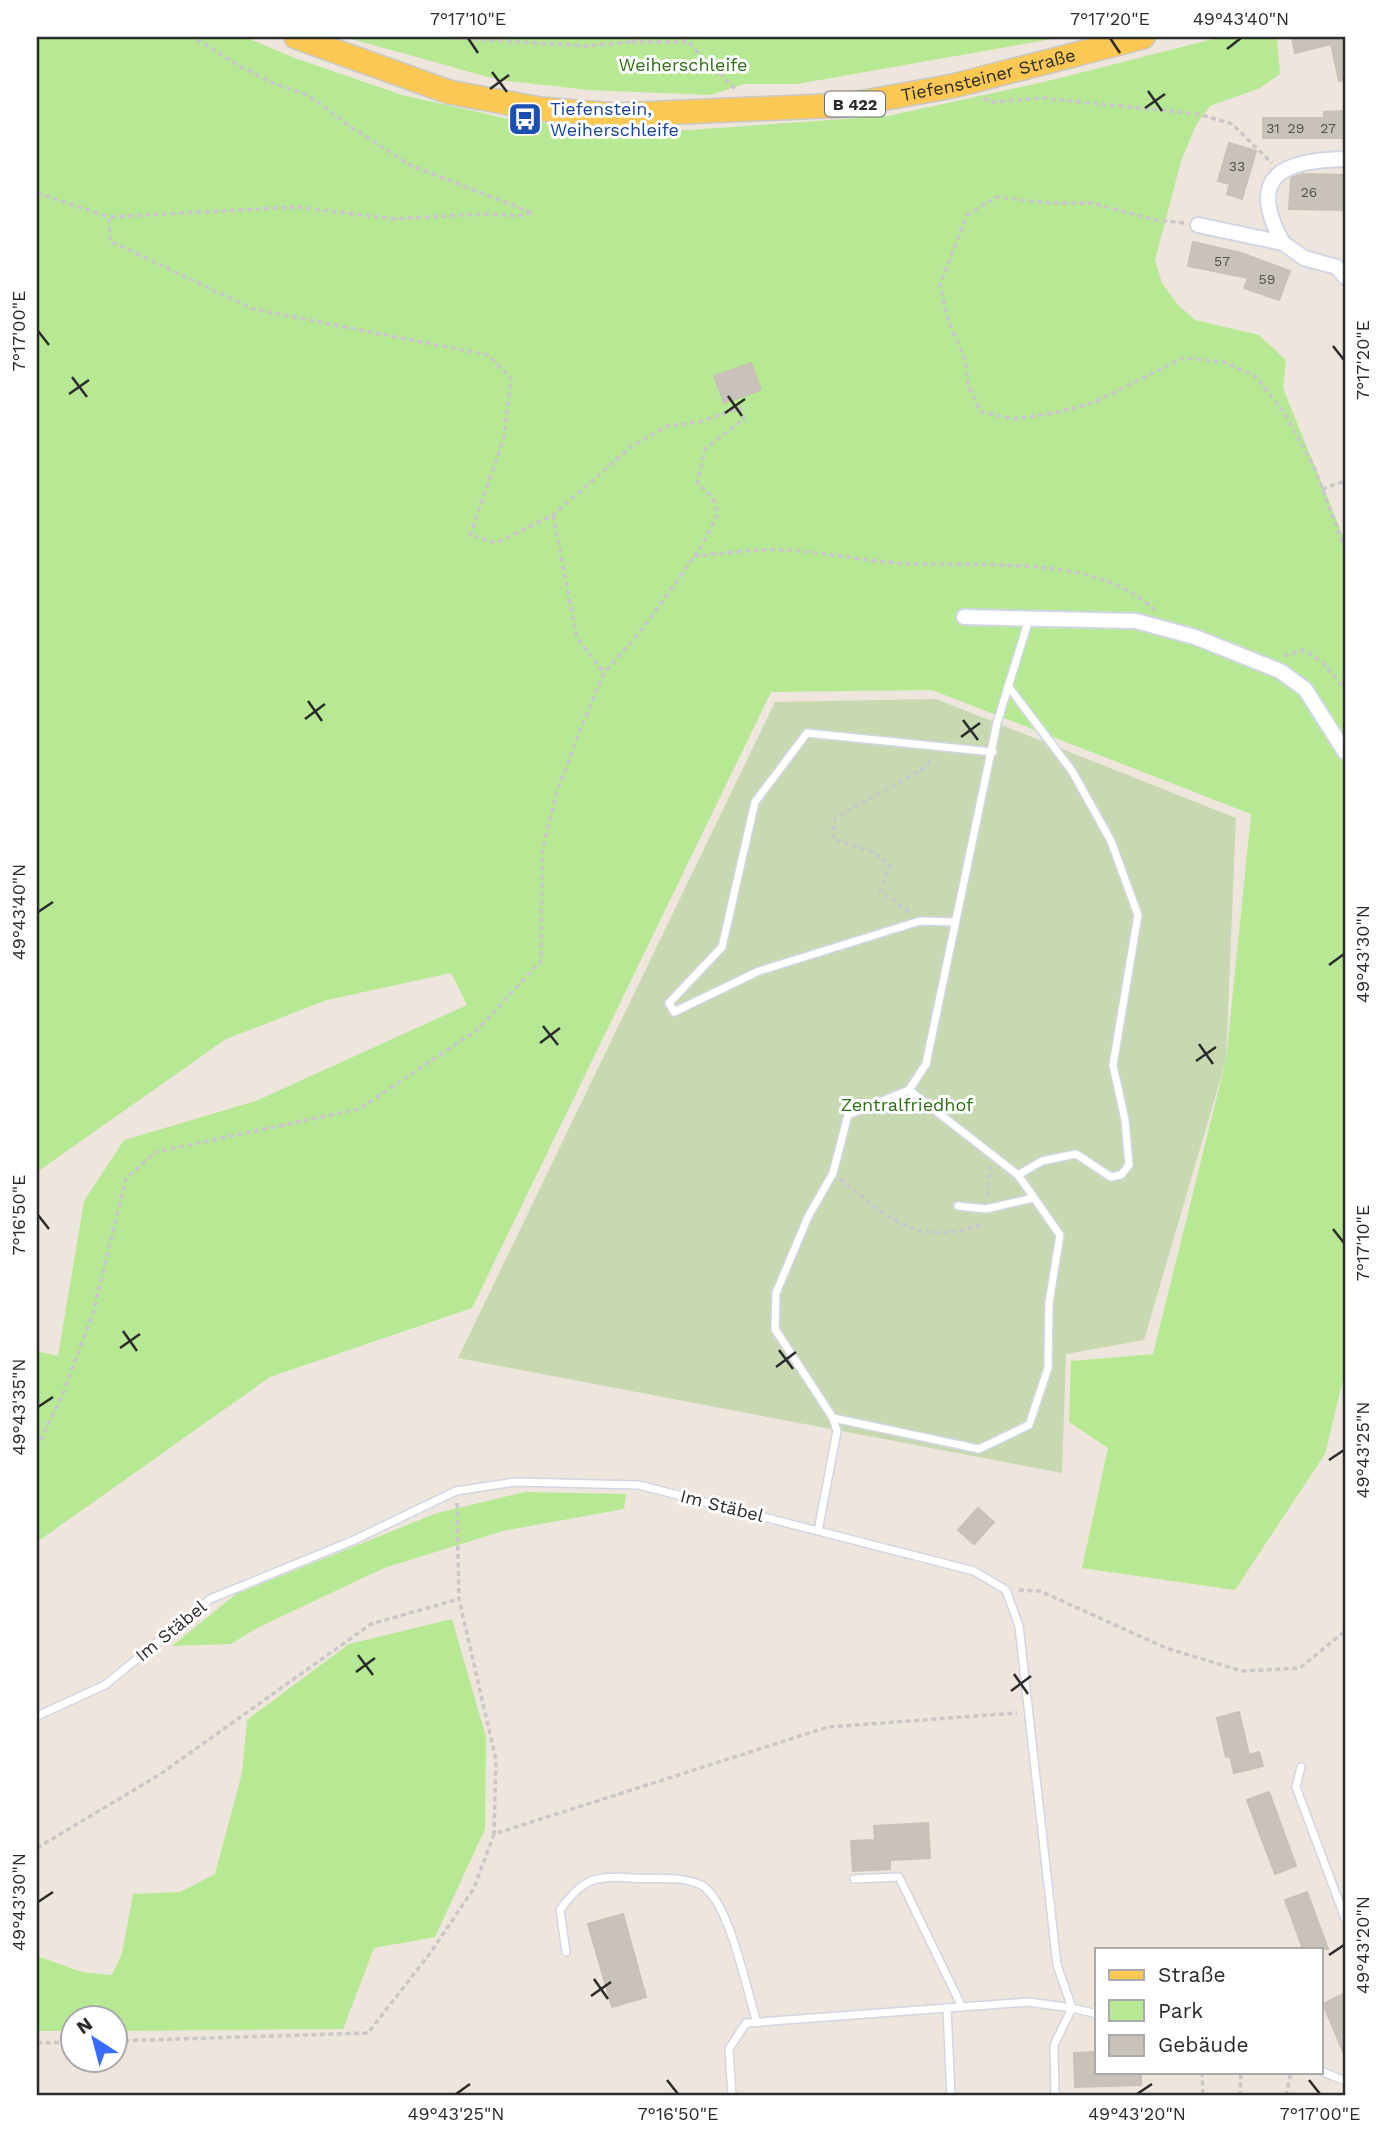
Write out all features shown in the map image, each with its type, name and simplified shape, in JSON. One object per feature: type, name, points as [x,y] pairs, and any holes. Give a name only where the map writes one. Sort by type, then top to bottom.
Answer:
[{"type":"main road","name":"Tiefensteiner Straße","points":[[296,37],[449,92],[540,109],[615,115],[848,105],[953,86],[1143,37]]},
{"type":"street","points":[[1283,243],[1272,222],[1269,198],[1273,180],[1281,171],[1304,160],[1345,159]]},
{"type":"street","points":[[1198,225],[1283,243],[1304,258],[1337,267],[1345,277]]},
{"type":"street","points":[[964,617],[1136,621],[1180,633],[1280,671],[1305,689],[1345,752]]},
{"type":"lane","points":[[818,1531],[837,1431],[833,1418],[775,1329],[776,1293],[808,1217],[833,1173],[848,1115],[909,1090],[926,1064],[997,723],[1029,619]]},
{"type":"lane","points":[[1008,686],[1072,771],[1111,841],[1138,915],[1113,1065],[1125,1120],[1129,1165],[1121,1175],[1111,1177],[1076,1154],[1042,1161],[1018,1175]]},
{"type":"lane","points":[[954,922],[920,921],[759,971],[674,1012],[669,1003],[722,947],[755,802],[807,733],[993,752]]},
{"type":"lane","points":[[833,1418],[979,1449],[1029,1425],[1048,1368],[1049,1303],[1060,1236],[1018,1175],[909,1090]]},
{"type":"lane","points":[[958,1206],[986,1209],[1033,1198]]},
{"type":"lane","name":"Im Stäbel","points":[[37,1716],[105,1685],[210,1600],[352,1541],[456,1491],[515,1482],[639,1485],[974,1570],[1006,1590]]},
{"type":"lane","points":[[1006,1590],[1019,1626],[1057,1965],[1072,2008],[1054,2045],[1055,2096]]},
{"type":"lane","points":[[1301,1768],[1296,1787],[1345,1918]]},
{"type":"lane","points":[[566,1952],[561,1910],[577,1887],[607,1876],[654,1880],[678,1878],[704,1886],[721,1908],[757,2022]]},
{"type":"lane","points":[[854,1879],[899,1877],[962,2007]]},
{"type":"lane","points":[[732,2096],[729,2049],[746,2024],[1028,2002],[1095,2014]]},
{"type":"lane","points":[[947,2008],[951,2096]]},
{"type":"lane","points":[[1322,2071],[1345,2081]]},
{"type":"path","points":[[37,193],[108,217],[297,207],[395,219],[483,214],[517,216],[533,213],[410,165],[351,127],[309,95],[248,71],[193,37]]},
{"type":"path","points":[[439,37],[587,46],[687,41]]},
{"type":"path","points":[[629,42],[638,37]]},
{"type":"path","points":[[683,37],[757,110]]},
{"type":"path","points":[[953,86],[993,102],[1042,98],[1198,114],[1232,124],[1281,171]]},
{"type":"path","points":[[1198,225],[1155,220],[1092,203],[1050,203],[996,197],[967,215],[940,284],[947,317],[965,359],[968,385],[981,412],[1013,419],[1059,412],[1095,402],[1183,358],[1224,362],[1255,376],[1270,394],[1296,435],[1322,488],[1345,549]]},
{"type":"path","points":[[37,1448],[64,1391],[93,1313],[126,1178],[156,1152],[359,1109],[477,1030],[541,961],[542,852],[557,792],[604,673],[641,631],[694,556],[718,514],[713,498],[697,482],[706,448],[744,419],[740,408],[699,422],[667,426],[632,446],[553,515],[496,543],[470,535],[505,438],[511,378],[488,355],[253,309],[110,241],[108,217]]},
{"type":"path","points":[[1322,488],[1345,481]]},
{"type":"path","points":[[553,515],[578,638],[604,673]]},
{"type":"path","points":[[694,556],[784,550],[898,563],[1006,565],[1088,575],[1142,597],[1180,633]]},
{"type":"path","points":[[1280,671],[1282,657],[1304,650],[1324,664],[1345,689]]},
{"type":"path","points":[[920,921],[880,891],[890,864],[871,851],[833,839],[835,818],[926,767],[940,746]]},
{"type":"path","points":[[833,1173],[887,1217],[930,1234],[951,1235],[979,1226],[986,1209],[991,1153]]},
{"type":"path","points":[[130,2040],[368,2034],[431,1952],[474,1888],[494,1834],[496,1760],[459,1599],[456,1491]]},
{"type":"path","points":[[1006,1590],[1040,1591],[1166,1648],[1242,1671],[1300,1668],[1345,1631]]},
{"type":"path","points":[[37,1848],[159,1775],[372,1624],[459,1599]]},
{"type":"path","points":[[494,1834],[828,1727],[1028,1712]]},
{"type":"path","points":[[37,2043],[60,2042]]},
{"type":"path","points":[[1202,2074],[1203,2096]]},
{"type":"path","points":[[1240,2096],[1241,2074]]},
{"type":"path","points":[[1286,2096],[1291,2074]]},
{"type":"green space","points":[[37,37],[245,37],[292,57],[402,95],[513,120],[591,128],[689,130],[888,116],[1052,80],[1221,37],[1277,37],[1280,74],[1260,88],[1210,106],[1196,125],[1181,161],[1155,260],[1162,283],[1178,305],[1195,320],[1259,335],[1286,360],[1283,388],[1345,541],[1345,1371],[1325,1454],[1235,1590],[1082,1568],[1108,1448],[1069,1422],[1071,1361],[1153,1354],[1226,1060],[1251,814],[932,690],[771,692],[472,1308],[270,1377],[37,1542],[37,1351],[58,1356],[84,1201],[124,1140],[256,1101],[467,1005],[451,973],[327,1000],[226,1039],[37,1172]]},
{"type":"green space","name":"Weiherschleife","points":[[344,37],[1063,37],[797,84],[744,84],[710,95],[589,90],[499,80]]},
{"type":"green space","name":"Zentralfriedhof","points":[[936,699],[1236,818],[1226,1060],[1144,1340],[1066,1354],[1062,1473],[458,1358],[775,702]]},
{"type":"green space","points":[[525,1492],[626,1494],[624,1509],[503,1531],[384,1568],[257,1628],[231,1644],[172,1646],[236,1594],[437,1513]]},
{"type":"green space","points":[[452,1619],[486,1737],[485,1829],[435,1937],[374,1948],[343,2029],[130,2031],[130,2004],[60,2004],[60,2031],[37,2031],[37,1956],[82,1972],[112,1975],[122,1953],[133,1894],[180,1892],[215,1874],[242,1773],[247,1720],[349,1644]]},
{"type":"building","points":[[1292,37],[1345,37],[1345,80],[1339,81],[1331,44],[1295,53]]},
{"type":"building","points":[[1345,111],[1345,138],[1263,138],[1263,118],[1324,118],[1324,112]]},
{"type":"building","points":[[1229,143],[1256,151],[1242,199],[1227,194],[1230,184],[1218,181]]},
{"type":"building","points":[[1302,174],[1345,175],[1345,210],[1289,209],[1291,178]]},
{"type":"building","points":[[1193,242],[1241,253],[1290,271],[1279,300],[1244,288],[1248,278],[1188,266]]},
{"type":"building","points":[[751,363],[761,390],[724,403],[714,376]]},
{"type":"building","points":[[978,1508],[994,1522],[974,1544],[958,1530]]},
{"type":"building","points":[[1239,1712],[1249,1755],[1259,1752],[1263,1766],[1234,1773],[1230,1756],[1226,1757],[1217,1718]]},
{"type":"building","points":[[1269,1792],[1296,1866],[1275,1874],[1247,1800]]},
{"type":"building","points":[[928,1823],[930,1858],[890,1860],[890,1869],[853,1871],[851,1841],[875,1840],[874,1826]]},
{"type":"building","points":[[1307,1892],[1328,1949],[1303,1948],[1285,1900]]},
{"type":"building","points":[[623,1914],[646,1997],[612,2007],[588,1924]]},
{"type":"building","points":[[1345,1993],[1345,2056],[1323,2004]]},
{"type":"building","points":[[1095,2052],[1095,2074],[1141,2074],[1141,2085],[1075,2087],[1074,2053]]},
{"type":"place","name":"Tiefenstein, Weiherschleife","points":[[525,119]]}]
